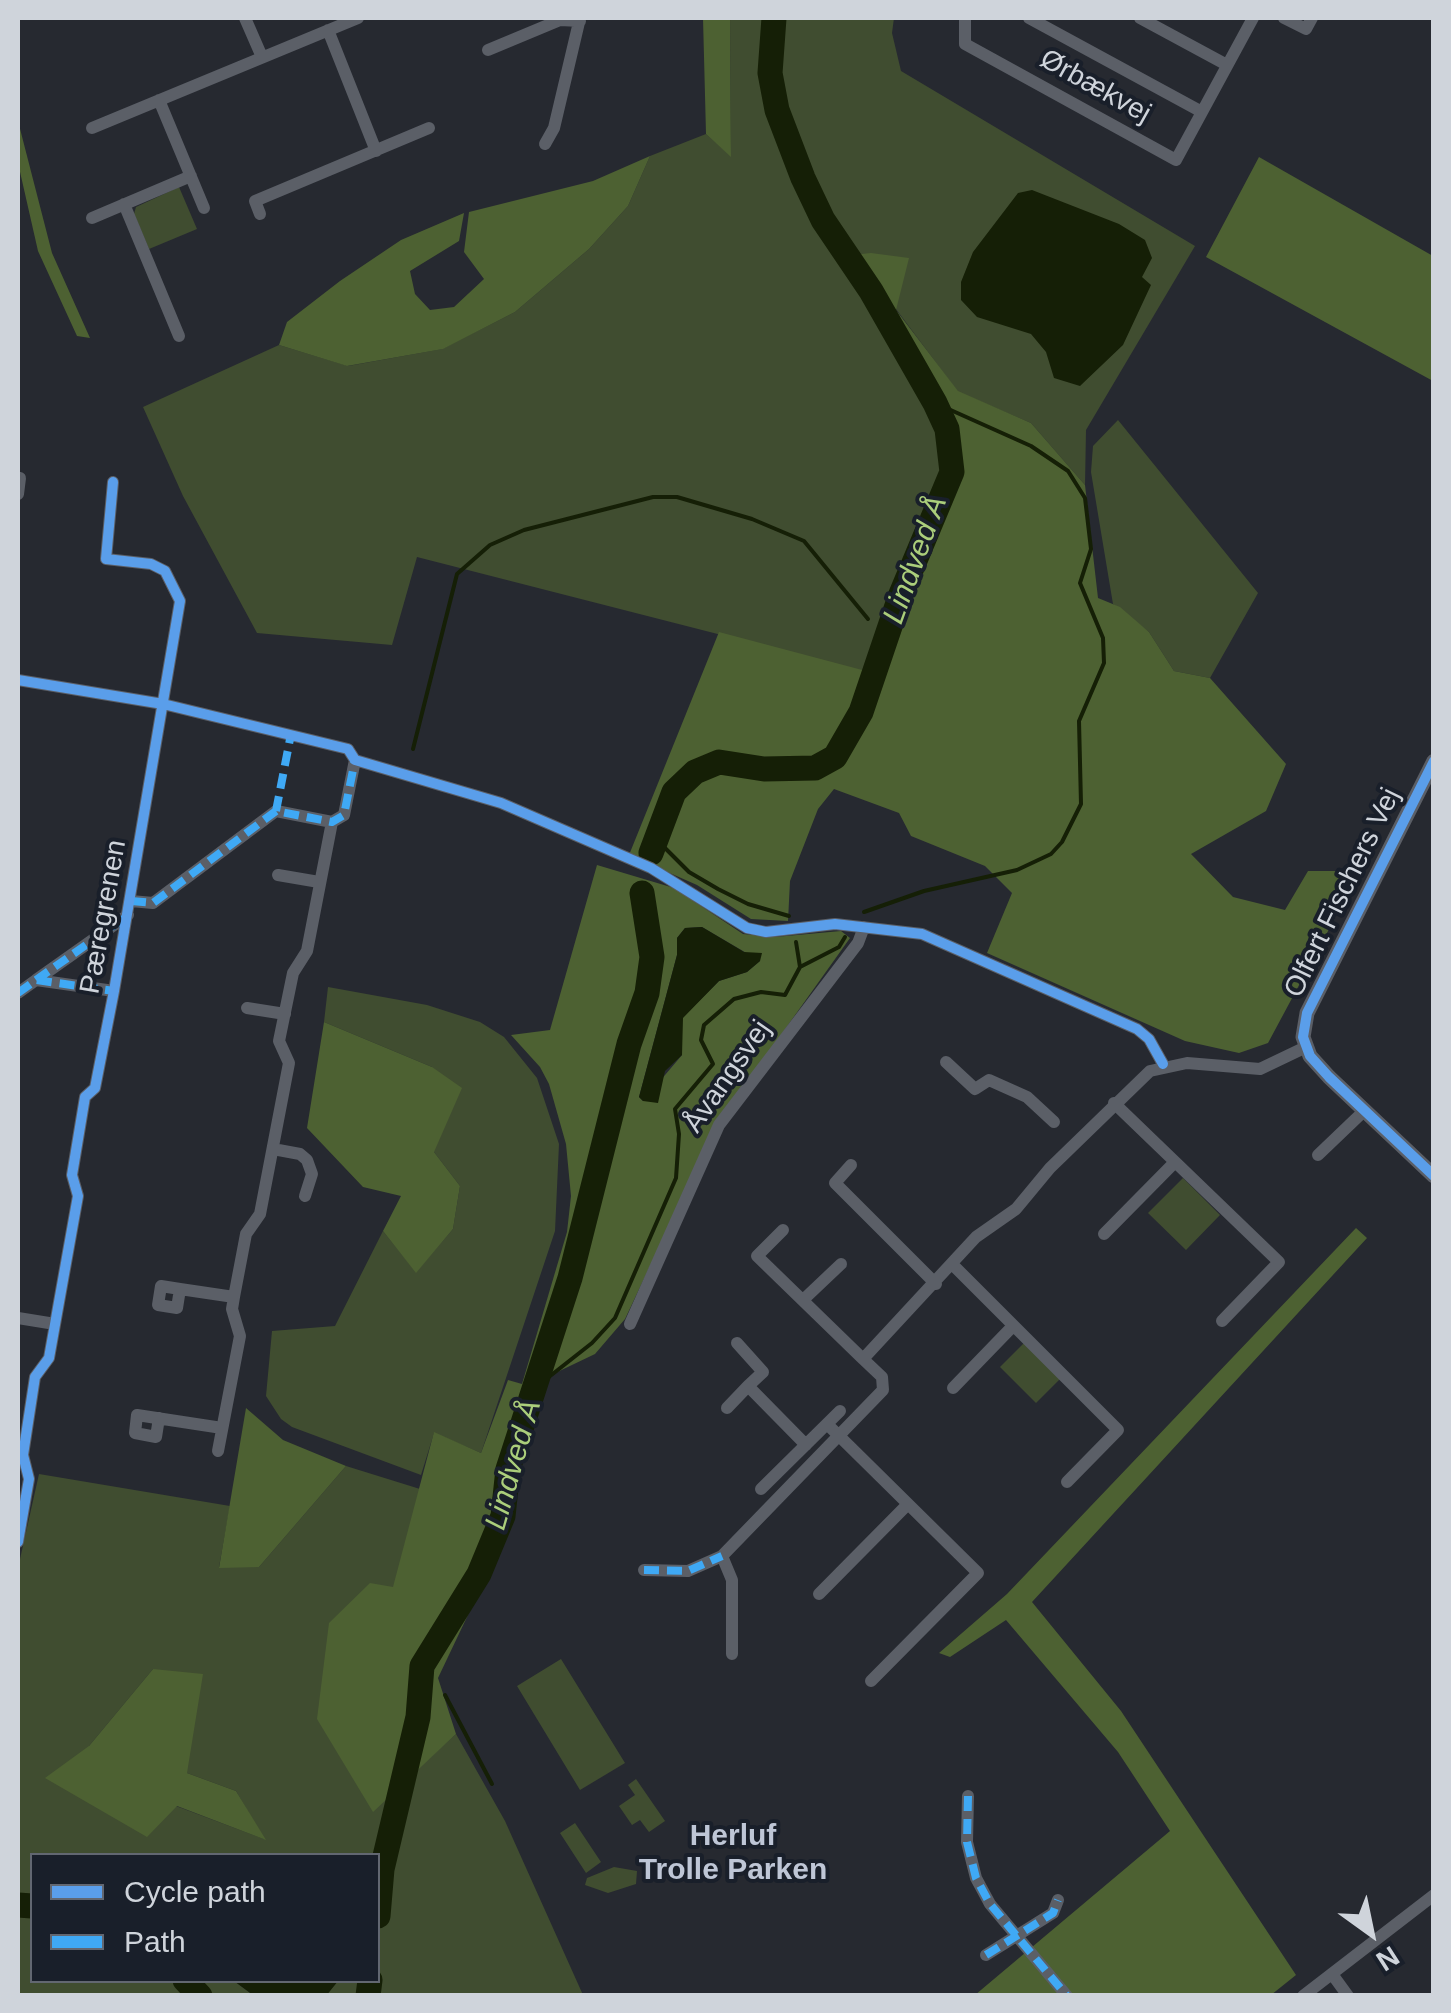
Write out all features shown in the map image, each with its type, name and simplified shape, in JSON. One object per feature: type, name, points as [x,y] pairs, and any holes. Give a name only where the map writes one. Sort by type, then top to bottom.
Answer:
[{"type":"street","points":[[245,18],[262,58]]},
{"type":"street","points":[[92,128],[358,18]]},
{"type":"street","name":"Ørbækvej","points":[[965,18],[966,44],[1176,160],[1254,18]]},
{"type":"street","name":"Ørbækvej","points":[[1030,18],[1202,112]]},
{"type":"street","points":[[1140,18],[1228,65]]},
{"type":"street","points":[[1284,18],[1306,29],[1312,18]]},
{"type":"street","points":[[488,50],[560,20],[580,19],[554,128],[545,144]]},
{"type":"street","points":[[328,30],[376,151]]},
{"type":"street","points":[[159,100],[204,208]]},
{"type":"street","points":[[260,214],[255,202],[429,128]]},
{"type":"street","points":[[92,218],[191,176]]},
{"type":"street","points":[[124,204],[178,336]]},
{"type":"street","points":[[18,494],[20,478]]},
{"type":"street","name":"Pæregrenen","points":[[18,1542],[29,1479],[23,1455],[24,1399],[49,1358],[78,1196],[72,1174],[80,1121],[85,1097],[95,1088],[130,908],[180,601],[166,571],[151,564],[106,559],[113,482]]},
{"type":"street","points":[[18,680],[163,704],[348,749],[355,760],[500,804],[651,868],[747,928],[775,931],[805,926],[864,927],[929,937],[1137,1030],[1150,1039],[1163,1064]]},
{"type":"street","points":[[18,993],[130,908],[152,903],[276,811],[332,822],[344,815],[355,760]]},
{"type":"street","name":"Olfert Fischers Vej","points":[[1306,1048],[1308,1013],[1434,761]]},
{"type":"street","points":[[218,1451],[240,1336],[232,1308],[246,1234],[260,1214],[289,1063],[279,1041],[294,973],[307,951],[332,822]]},
{"type":"street","points":[[278,874],[319,882]]},
{"type":"street","name":"Åvangsvej","points":[[630,1324],[719,1126],[858,943],[864,927]]},
{"type":"street","points":[[36,980],[114,991]]},
{"type":"street","points":[[247,1008],[285,1014]]},
{"type":"street","points":[[863,1359],[976,1237],[1036,1190],[1050,1168],[1114,1103],[1163,1064],[1202,1062],[1260,1069],[1306,1048],[1434,1176]]},
{"type":"street","points":[[946,1062],[975,1089],[989,1080],[1026,1097],[1054,1122]]},
{"type":"street","points":[[1114,1103],[1280,1262],[1222,1321]]},
{"type":"street","points":[[1318,1156],[1364,1110]]},
{"type":"street","points":[[273,1150],[300,1154],[308,1160],[312,1174],[305,1196]]},
{"type":"street","points":[[1104,1234],[1175,1162]]},
{"type":"street","points":[[851,1165],[835,1184],[936,1284]]},
{"type":"street","points":[[644,1570],[688,1572],[722,1556],[884,1390],[882,1377],[757,1256],[783,1230]]},
{"type":"street","points":[[803,1300],[841,1264]]},
{"type":"street","points":[[953,1265],[1118,1430],[1067,1482]]},
{"type":"street","points":[[180,1289],[234,1298]]},
{"type":"street","points":[[18,1318],[55,1324]]},
{"type":"street","points":[[953,1388],[1012,1326]]},
{"type":"street","points":[[727,1408],[763,1372],[738,1343]]},
{"type":"street","points":[[748,1386],[806,1445]]},
{"type":"street","points":[[762,1489],[840,1411]]},
{"type":"street","points":[[159,1418],[222,1428]]},
{"type":"street","points":[[827,1424],[978,1573],[870,1681]]},
{"type":"street","points":[[820,1594],[908,1504]]},
{"type":"street","points":[[722,1556],[732,1580],[732,1654]]},
{"type":"street","points":[[968,1796],[970,1862],[990,1904],[1068,1996]]},
{"type":"street","points":[[1304,1996],[1434,1895]]},
{"type":"street","points":[[986,1955],[1053,1913],[1058,1900]]},
{"type":"street","points":[[1332,1974],[1348,1996]]},
{"type":"shaded area","points":[[730,18],[894,18],[892,33],[901,71],[1195,246],[1086,430],[1085,485],[1031,423],[958,392],[896,309],[844,256],[940,425],[943,483],[907,548],[866,672],[417,557],[392,645],[257,633],[183,496],[143,407],[279,345],[348,366],[442,349],[515,312],[589,249],[628,206],[650,156],[706,134],[731,156]]},
{"type":"shaded area","points":[[179,187],[197,229],[149,249],[134,214],[136,207]]},
{"type":"shaded area","points":[[1032,190],[1119,224],[1145,240],[1152,258],[1142,277],[1151,285],[1123,345],[1080,386],[1054,378],[1046,352],[1031,334],[977,317],[961,300],[961,282],[973,252],[1018,193]]},
{"type":"shaded area","points":[[1118,420],[1258,593],[1210,678],[1174,671],[1149,632],[1113,604],[1091,472],[1093,446]]},
{"type":"shaded area","points":[[702,927],[744,952],[762,953],[760,961],[747,972],[719,981],[683,1018],[682,1055],[665,1071],[658,1103],[643,1101],[639,1097],[677,955],[677,938],[685,928]]},
{"type":"shaded area","points":[[328,987],[427,1005],[480,1022],[504,1037],[537,1078],[559,1144],[555,1231],[481,1453],[434,1433],[421,1475],[292,1427],[281,1419],[266,1396],[272,1331],[335,1326],[383,1231],[416,1272],[453,1229],[460,1186],[434,1152],[432,1067],[324,1022]]},
{"type":"shaded area","points":[[1183,1178],[1220,1215],[1186,1250],[1148,1213]]},
{"type":"shaded area","points":[[1024,1343],[1060,1379],[1036,1403],[1000,1367]]},
{"type":"shaded area","points":[[346,1466],[420,1489],[372,1810],[456,1734],[505,1821],[583,1995],[326,1995],[336,1983],[380,1983],[380,1853],[30,1853],[30,1983],[237,1983],[253,1995],[18,1996],[18,1568],[39,1474],[230,1506],[219,1567],[259,1567]],"holes":[[[153,1669],[187,1773],[236,1791],[264,1839],[176,1806],[89,1746]]]},
{"type":"shaded area","points":[[561,1659],[625,1763],[580,1790],[517,1686]]},
{"type":"shaded area","points":[[636,1779],[665,1821],[649,1832],[640,1820],[632,1825],[619,1806],[635,1795],[628,1785]]},
{"type":"shaded area","points":[[575,1823],[601,1862],[586,1873],[560,1833]]},
{"type":"shaded area","points":[[614,1867],[637,1871],[636,1884],[608,1893],[585,1885],[587,1878]]},
{"type":"shaded area","points":[[237,1983],[336,1983],[326,1996],[253,1995]]},
{"type":"green space","points":[[703,18],[730,18],[731,157],[706,134]]},
{"type":"green space","points":[[18,121],[52,253],[90,338],[77,336],[38,251],[18,163]]},
{"type":"green space","points":[[650,156],[628,206],[589,249],[515,312],[443,349],[347,366],[279,345],[287,322],[340,281],[401,240],[464,213],[459,241],[410,271],[415,294],[430,310],[454,307],[484,279],[464,252],[469,212],[593,181]]},
{"type":"green space","points":[[1259,157],[1433,256],[1433,381],[1206,257]]},
{"type":"green space","points":[[871,253],[909,258],[896,310],[958,391],[1031,423],[1085,485],[1098,598],[1120,607],[1149,632],[1174,671],[1210,678],[1286,764],[1266,811],[1191,854],[1233,897],[1285,910],[1308,871],[1353,871],[1335,918],[1268,1043],[1239,1053],[1185,1041],[987,953],[1012,893],[985,866],[911,836],[899,813],[834,789],[818,809],[790,881],[788,921],[751,919],[697,885],[629,855],[719,632],[866,671],[907,548],[943,483],[940,425],[882,321],[852,284],[843,256]]},
{"type":"green space","points":[[597,865],[674,888],[743,934],[775,937],[841,931],[850,938],[716,1126],[625,1319],[595,1354],[528,1386],[496,1502],[504,1539],[438,1678],[456,1734],[373,1812],[317,1719],[329,1623],[370,1583],[393,1587],[434,1432],[481,1453],[508,1380],[522,1384],[567,1232],[571,1196],[566,1144],[549,1084],[540,1067],[511,1035],[550,1030]],"holes":[[[702,927],[760,961],[747,972],[719,981],[682,1018],[682,1055],[643,1101],[639,1097],[677,955],[677,938],[685,928]]]},
{"type":"green space","points":[[324,1022],[432,1067],[462,1088],[434,1152],[460,1186],[453,1229],[416,1273],[383,1231],[401,1196],[363,1187],[307,1128]]},
{"type":"green space","points":[[1356,1228],[1367,1238],[1032,1602],[1121,1711],[1296,1975],[1271,1995],[975,1995],[1170,1831],[1118,1752],[1006,1620],[950,1657],[939,1653],[1007,1594]]},
{"type":"green space","points":[[246,1408],[283,1440],[346,1466],[259,1567],[219,1568]]},
{"type":"green space","points":[[153,1669],[203,1674],[187,1773],[236,1791],[266,1840],[177,1806],[147,1837],[45,1778],[89,1746]]},
{"type":"waterway","name":"Lindved Å","points":[[651,853],[674,792],[695,772],[719,762],[764,769],[815,768],[835,757],[861,712],[901,594],[952,472],[947,429],[935,403],[871,291],[823,220],[803,178],[777,110],[770,73],[774,18]]},
{"type":"waterway","points":[[864,912],[924,891],[1017,870],[1051,854],[1062,842],[1081,804],[1079,721],[1104,663],[1103,638],[1080,583],[1091,549],[1085,498],[1068,471],[1031,446],[935,403]]},
{"type":"waterway","points":[[413,749],[457,574],[490,545],[524,530],[653,497],[677,497],[752,519],[804,541],[868,619]]},
{"type":"waterway","name":"Lindved Å","points":[[656,839],[689,872],[718,889],[748,904],[789,916]]},
{"type":"waterway","name":"Lindved Å","points":[[380,1892],[382,1869],[418,1717],[422,1666],[479,1574],[503,1516],[508,1469],[570,1278],[629,1044],[647,993],[652,957],[642,893]]},
{"type":"waterway","points":[[800,967],[839,947],[845,937]]},
{"type":"waterway","name":"Lindved Å","points":[[531,1391],[592,1343],[615,1318],[676,1178],[679,1134],[675,1109],[713,1064],[701,1040],[704,1025],[734,999],[761,992],[785,995],[800,967],[796,942]]},
{"type":"waterway","points":[[445,1695],[492,1784]]},
{"type":"waterway","name":"Lindved Å","points":[[18,1905],[30,1906]]},
{"type":"waterway","name":"Lindved Å","points":[[188,1983],[200,1996]]},
{"type":"waterway","name":"Lindved Å","points":[[368,1996],[370,1983]]},
{"type":"marked path","points":[[276,811],[291,734]]},
{"type":"marked path","points":[[131,901],[153,903],[276,811],[332,822],[344,815],[355,760]]},
{"type":"marked path","points":[[36,980],[126,917]]},
{"type":"marked path","points":[[18,993],[36,980],[114,991]]},
{"type":"marked path","points":[[644,1570],[688,1571],[722,1556]]},
{"type":"marked path","points":[[968,1796],[967,1842],[976,1878],[990,1904],[1067,1996]]},
{"type":"marked path","points":[[986,1955],[1053,1913],[1058,1900]]},
{"type":"cycle path","points":[[18,1542],[29,1479],[23,1455],[35,1377],[49,1358],[78,1196],[72,1175],[85,1097],[95,1088],[114,991],[180,601],[165,571],[151,564],[106,559],[113,482]]},
{"type":"cycle path","points":[[18,680],[163,704],[348,749],[355,760],[501,803],[651,868],[747,928],[766,932],[835,924],[922,934],[1137,1029],[1149,1039],[1163,1064]]},
{"type":"cycle path","points":[[1434,761],[1307,1013],[1303,1037],[1310,1056],[1329,1077],[1434,1176]]},
{"type":"district","name":"Herluf Trolle Parken","points":[[733,1854]]}]
